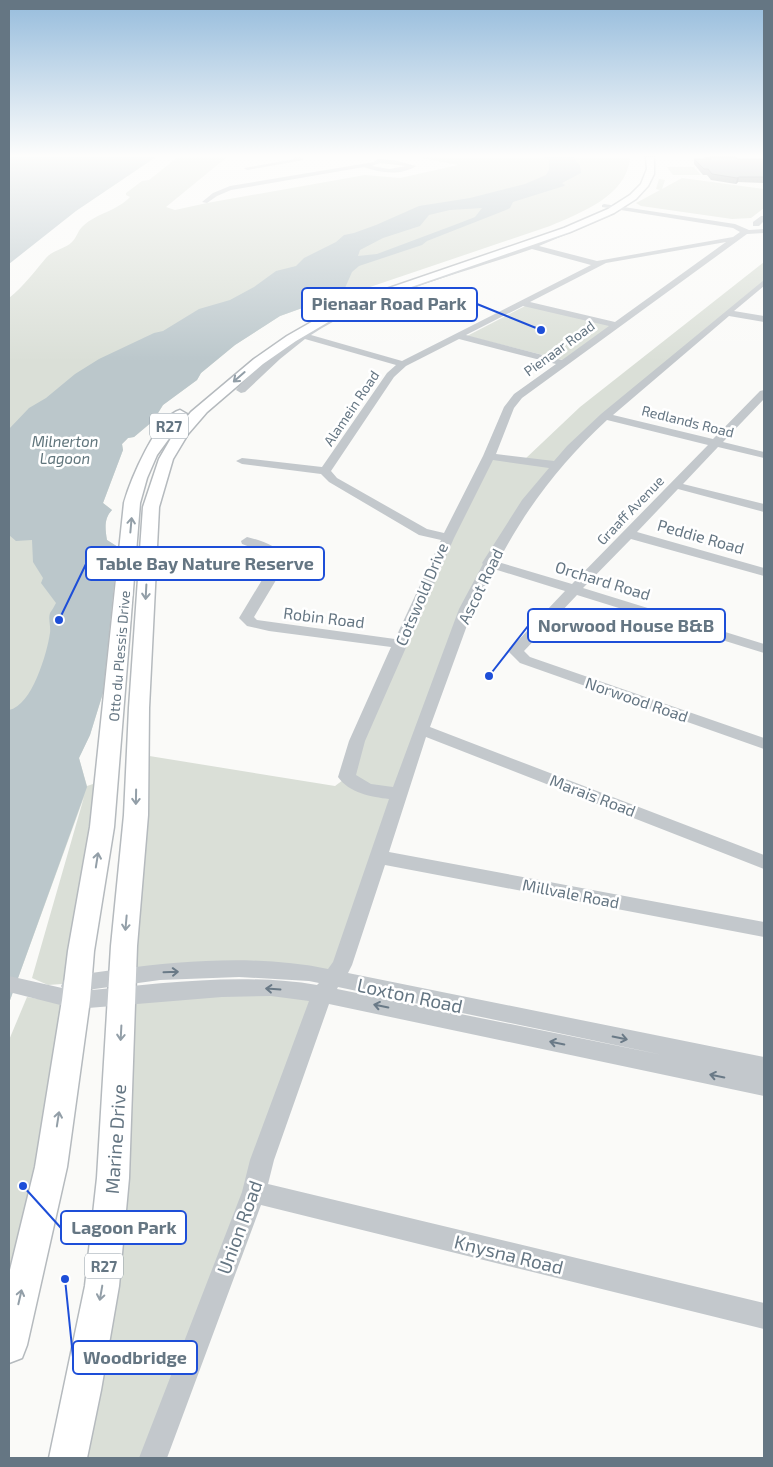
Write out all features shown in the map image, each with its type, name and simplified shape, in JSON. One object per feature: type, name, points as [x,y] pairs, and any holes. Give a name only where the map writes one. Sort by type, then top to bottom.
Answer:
[{"type":"main road","name":"Otto du Plessis Drive","points":[[69,992],[107,783],[132,503],[142,470],[156,444],[179,415],[209,387],[251,353],[297,324],[353,298],[562,225]]},
{"type":"main road","name":"Otto du Plessis Drive","points":[[123,986],[136,815],[138,717],[151,507],[159,474],[181,432],[205,406],[262,358],[318,322],[364,300],[563,231],[574,225]]},
{"type":"main road","name":"Marine Drive","points":[[68,1458],[83,1390],[102,1286],[113,1178],[123,986]]},
{"type":"main road","name":"R27","points":[[9,1344],[51,1167],[69,992]]},
{"type":"street","points":[[241,390],[273,358],[327,322],[368,303],[530,246],[582,225]]},
{"type":"street","points":[[736,225],[738,229],[746,231],[764,231]]},
{"type":"street","name":"Pienaar Road","points":[[448,538],[489,456],[508,407],[513,401],[746,231]]},
{"type":"street","name":"Alamein Road","points":[[326,471],[390,375],[404,364],[598,264],[612,259],[736,238]]},
{"type":"street","points":[[711,242],[724,246]]},
{"type":"street","points":[[530,246],[598,264]]},
{"type":"street","name":"Ascot Road","points":[[327,987],[342,965],[421,730],[466,608],[489,563],[526,503],[555,465],[605,416],[764,282]]},
{"type":"street","points":[[522,303],[616,325]]},
{"type":"street","points":[[728,312],[764,319]]},
{"type":"street","points":[[304,336],[404,364]]},
{"type":"street","points":[[457,336],[563,363]]},
{"type":"street","name":"Graaff Avenue","points":[[517,649],[715,443],[758,407],[764,392]]},
{"type":"street","name":"Redlands Road","points":[[605,416],[764,455]]},
{"type":"street","points":[[489,456],[555,465]]},
{"type":"street","points":[[242,461],[326,471]]},
{"type":"street","name":"Cotswold Drive","points":[[326,471],[333,480],[423,532],[448,538],[400,644],[348,768],[347,777],[355,784],[400,794]]},
{"type":"street","points":[[675,485],[764,508]]},
{"type":"street","name":"Peddie Road","points":[[628,534],[764,572]]},
{"type":"street","name":"Robin Road","points":[[247,542],[273,550],[281,560],[246,618],[252,623],[269,627],[400,644]]},
{"type":"street","name":"Orchard Road","points":[[489,563],[764,649]]},
{"type":"street","name":"Norwood Road","points":[[517,649],[516,652],[519,657],[525,660],[764,744]]},
{"type":"street","name":"Marais Road","points":[[421,730],[764,862]]},
{"type":"street","name":"Millvale Road","points":[[378,857],[764,930]]},
{"type":"street","name":"Loxton Road","points":[[9,984],[30,992],[69,992],[123,986],[222,988],[327,987],[764,1067]]},
{"type":"street","name":"Loxton Road","points":[[327,987],[764,1086]]},
{"type":"street","name":"Union Road","points":[[153,1458],[254,1192],[262,1160],[327,987]]},
{"type":"street","name":"Knysna Road","points":[[254,1192],[764,1316]]},
{"type":"shaded area","points":[[551,225],[370,287],[331,293],[319,302],[280,316],[235,345],[201,373],[197,380],[163,405],[153,421],[134,437],[128,438],[122,444],[123,450],[103,503],[112,510],[106,520],[107,540],[118,547],[103,693],[90,735],[79,758],[87,786],[105,780],[76,983],[48,985],[32,978],[84,797],[9,1003],[9,298],[49,255],[72,242],[83,226]]},
{"type":"shaded area","points":[[764,262],[764,282],[605,416],[571,448],[489,563],[331,978],[309,973],[123,977],[137,754],[335,786],[347,777],[489,456],[524,460],[580,407]]},
{"type":"shaded area","points":[[527,305],[612,325],[563,360],[467,336]]},
{"type":"shaded area","points":[[322,995],[254,1192],[153,1458],[68,1458],[83,1390],[122,996]]},
{"type":"shaded area","points":[[27,997],[69,1004],[70,1025],[9,1332],[9,1040]]},
{"type":"water","points":[[9,225],[58,225],[9,264]]},
{"type":"water","name":"Milnerton Lagoon","points":[[375,225],[420,225],[383,238],[360,250],[358,256],[377,254],[453,225],[467,225],[427,241],[422,245],[359,266],[352,272],[345,288],[330,293],[319,302],[280,316],[235,345],[201,373],[197,380],[163,405],[153,421],[134,437],[128,438],[122,444],[123,450],[103,503],[112,510],[106,520],[107,540],[118,547],[103,693],[90,735],[79,758],[87,787],[9,1003],[9,710],[25,699],[37,677],[48,642],[50,613],[56,603],[41,583],[43,578],[33,562],[32,540],[16,541],[9,535],[9,429],[29,408],[46,398],[75,374],[99,359],[154,333],[163,331],[199,309],[230,300],[254,287],[276,271],[296,266],[304,258],[336,242],[344,235]]},
{"type":"place","name":"Pienaar Road Park","points":[[541,330]]},
{"type":"place","name":"Table Bay Nature Reserve","points":[[59,620]]},
{"type":"place","name":"Norwood House B&B","points":[[489,676]]},
{"type":"place","name":"Lagoon Park","points":[[23,1186]]},
{"type":"place","name":"Woodbridge","points":[[65,1279]]}]
